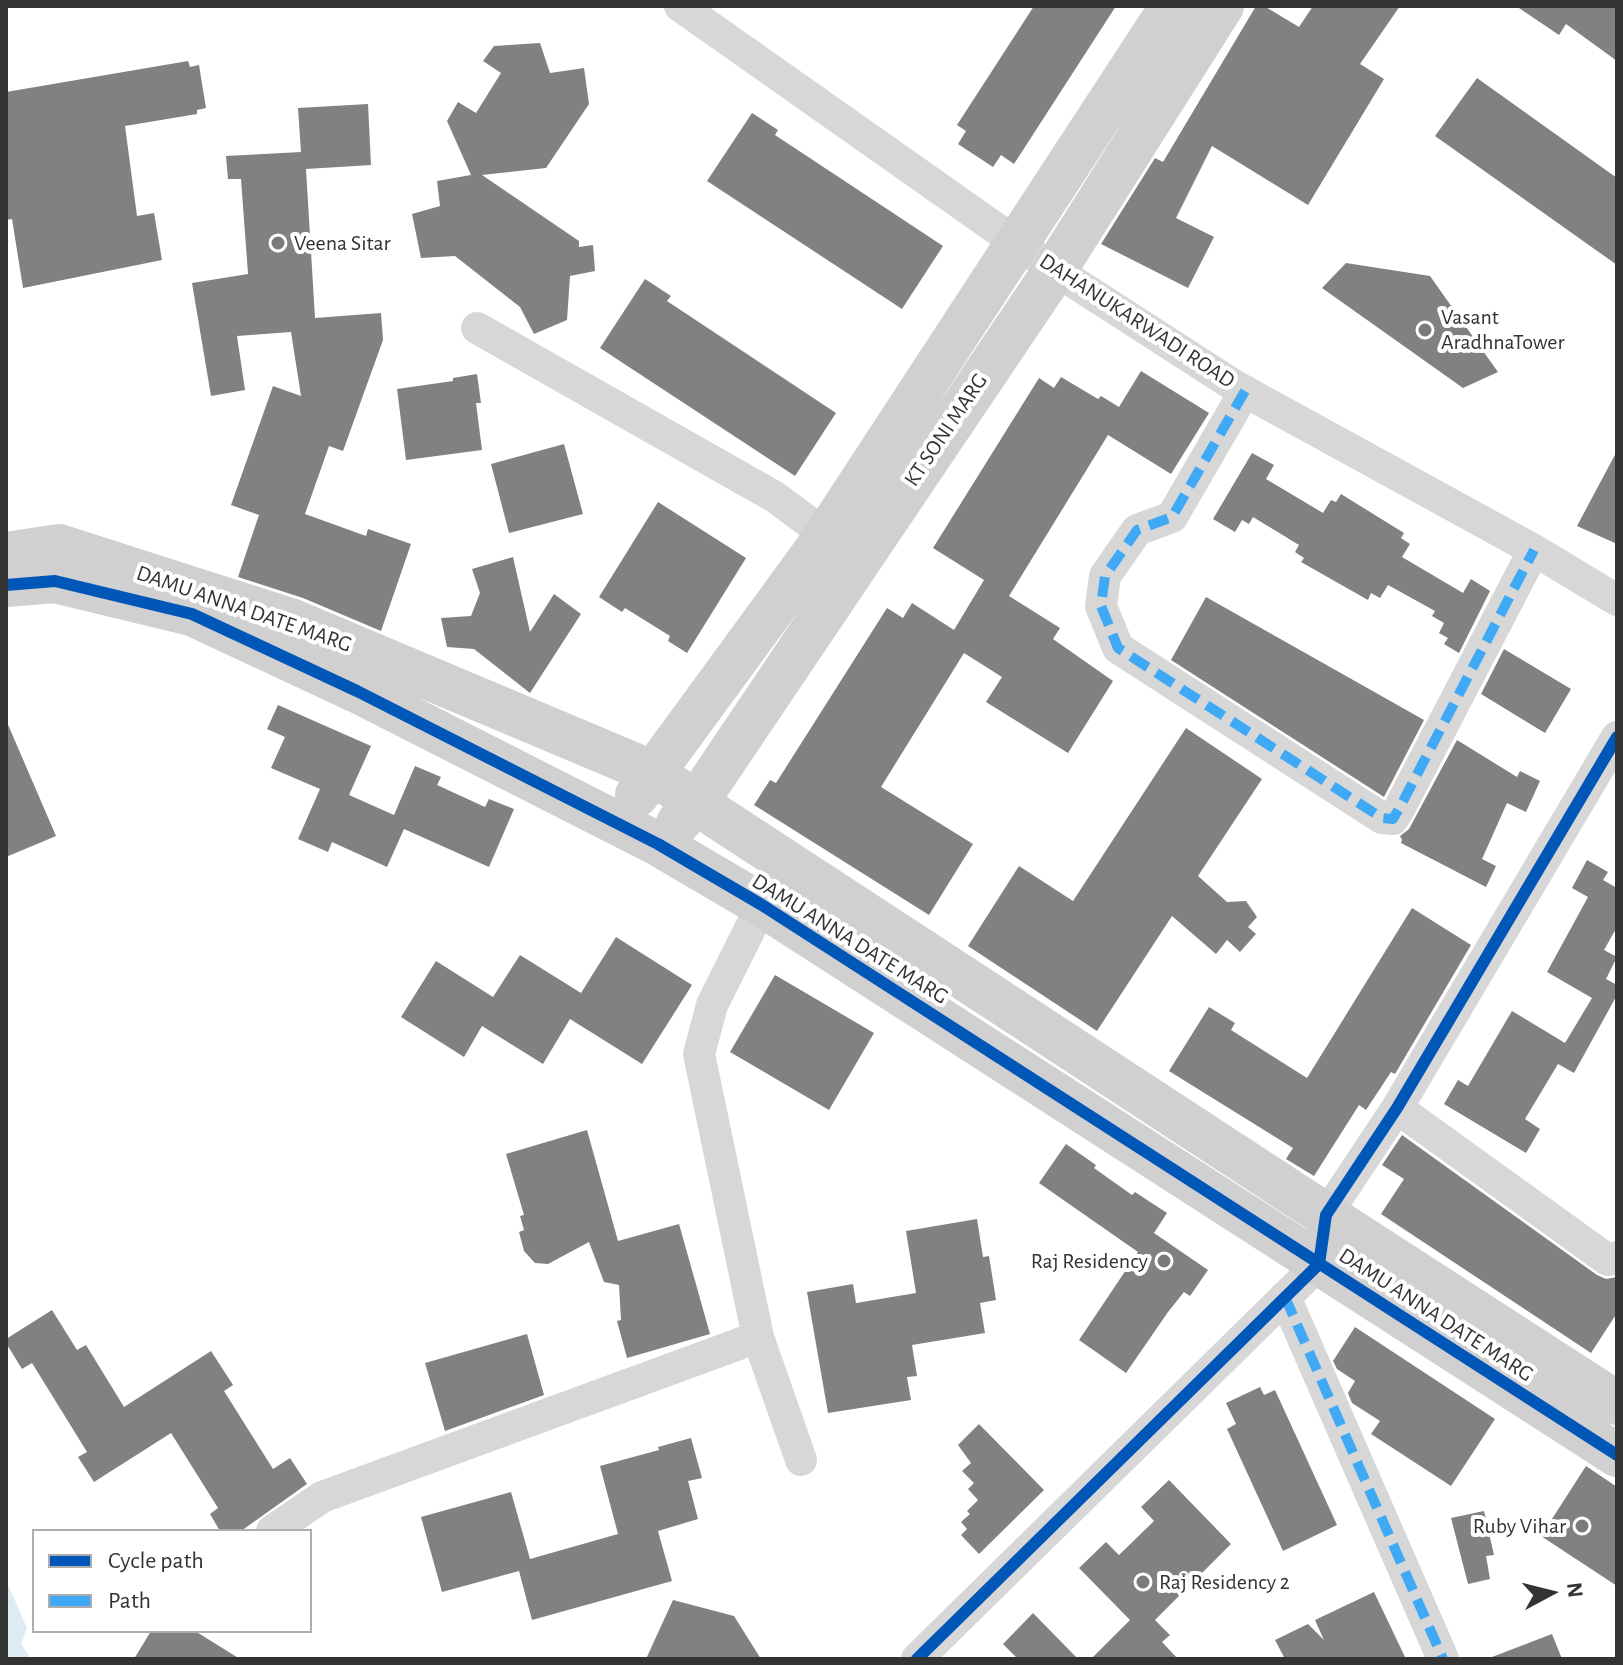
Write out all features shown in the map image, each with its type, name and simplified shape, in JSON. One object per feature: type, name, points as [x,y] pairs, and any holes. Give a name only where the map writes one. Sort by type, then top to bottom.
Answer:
[{"type":"street","name":"DAHANUKARWADI ROAD","points":[[680,6],[1055,270],[1245,391],[1534,550],[1617,600]]},
{"type":"street","name":"KT SONI MARG","points":[[616,823],[826,535],[1172,6]]},
{"type":"street","name":"KT SONI MARG","points":[[658,844],[696,803],[1055,270],[1222,6]]},
{"type":"street","points":[[477,328],[775,497],[826,535]]},
{"type":"street","points":[[1245,391],[1172,517],[1137,530],[1105,576],[1101,606],[1118,648],[1382,818],[1393,819],[1400,807],[1534,550]]},
{"type":"street","name":"DAMU ANNA DATE MARG","points":[[6,554],[59,546],[293,621],[654,773],[1617,1403]]},
{"type":"street","name":"DAMU ANNA DATE MARG","points":[[6,585],[55,581],[192,614],[357,691],[658,844],[762,905],[1617,1455]]},
{"type":"street","points":[[917,1659],[1319,1264],[1326,1215],[1397,1108],[1617,737]]},
{"type":"street","points":[[762,905],[712,1005],[699,1054],[758,1337],[801,1460]]},
{"type":"street","points":[[1397,1108],[1608,1260],[1617,1257]]},
{"type":"street","points":[[1285,1297],[1443,1659]]},
{"type":"street","points":[[275,1529],[322,1497],[758,1337]]},
{"type":"shaded area","points":[[6,1580],[27,1628],[21,1644],[31,1659],[6,1659]]},
{"type":"building","points":[[1034,6],[1116,6],[1014,164],[1001,155],[993,167],[958,144],[966,131],[957,125]]},
{"type":"building","points":[[1256,6],[1264,6],[1299,27],[1313,6],[1400,6],[1360,64],[1384,79],[1308,205],[1212,146],[1176,218],[1214,237],[1188,288],[1101,244],[1155,158],[1163,162]]},
{"type":"building","points":[[1516,6],[1617,6],[1617,61],[1566,24],[1559,35]]},
{"type":"building","points":[[540,43],[550,73],[584,68],[589,104],[546,168],[482,175],[579,241],[579,247],[593,245],[595,271],[570,276],[567,320],[534,334],[520,307],[455,256],[421,258],[412,214],[440,206],[437,181],[471,175],[447,121],[458,102],[476,113],[501,73],[483,61],[494,46]]},
{"type":"building","points":[[188,61],[190,67],[199,65],[206,108],[197,110],[197,114],[125,126],[137,216],[154,213],[162,260],[23,288],[12,219],[6,220],[6,92]]},
{"type":"building","points":[[1477,78],[1617,178],[1617,265],[1435,136]]},
{"type":"building","points":[[368,104],[371,165],[306,169],[315,318],[381,313],[383,340],[343,451],[329,446],[305,514],[366,536],[368,529],[411,544],[381,631],[303,598],[238,577],[259,515],[231,505],[273,386],[301,396],[291,332],[237,336],[245,390],[211,396],[192,283],[248,274],[241,179],[228,179],[226,156],[301,152],[298,108]]},
{"type":"building","points":[[752,113],[778,130],[775,135],[943,246],[902,309],[707,181]]},
{"type":"building","name":"Vasant AradhnaTower","points":[[1346,263],[1430,276],[1498,372],[1463,388],[1322,288]]},
{"type":"building","points":[[645,279],[671,296],[667,301],[836,413],[795,476],[600,348]]},
{"type":"building","points":[[1141,371],[1209,413],[1171,474],[1108,435],[1009,596],[1060,628],[1053,639],[1113,681],[1068,753],[986,702],[1002,677],[964,653],[881,787],[973,844],[929,915],[754,805],[770,780],[776,783],[887,608],[903,618],[912,603],[954,630],[984,580],[933,548],[1039,378],[1054,388],[1061,377],[1098,399],[1101,396],[1119,407]]},
{"type":"building","points":[[477,374],[481,403],[476,403],[482,450],[406,460],[397,389],[453,381],[453,378]]},
{"type":"building","points":[[564,444],[583,514],[509,533],[491,464]]},
{"type":"building","points":[[1617,451],[1617,544],[1577,526]]},
{"type":"building","points":[[1252,453],[1274,465],[1266,479],[1323,513],[1331,500],[1336,502],[1341,494],[1404,533],[1401,538],[1410,544],[1402,557],[1463,593],[1471,579],[1490,591],[1459,653],[1444,644],[1448,638],[1439,633],[1444,623],[1432,616],[1435,611],[1388,585],[1380,598],[1371,593],[1368,600],[1301,562],[1304,558],[1295,552],[1299,545],[1253,517],[1249,524],[1242,520],[1235,532],[1213,519]]},
{"type":"building","points":[[658,502],[746,558],[687,653],[668,641],[670,636],[625,608],[622,612],[599,597]]},
{"type":"building","points":[[513,557],[530,632],[554,594],[581,614],[530,693],[474,649],[447,647],[441,618],[471,616],[480,593],[472,569]]},
{"type":"building","points":[[1206,597],[1424,720],[1384,797],[1171,660]]},
{"type":"building","points":[[1504,649],[1571,689],[1545,733],[1481,694]]},
{"type":"building","points":[[278,705],[371,746],[349,795],[394,815],[415,766],[441,777],[437,785],[485,807],[489,799],[514,809],[489,867],[404,829],[387,867],[332,842],[328,852],[298,839],[320,789],[271,768],[285,737],[267,729]]},
{"type":"building","points":[[6,720],[56,836],[6,857]]},
{"type":"building","points":[[1186,728],[1262,779],[1198,876],[1227,902],[1246,901],[1257,917],[1248,927],[1256,934],[1240,952],[1227,940],[1216,954],[1172,916],[1097,1031],[968,946],[1019,866],[1073,901]]},
{"type":"building","points":[[1457,740],[1517,777],[1520,771],[1540,781],[1526,812],[1507,803],[1482,859],[1496,866],[1486,887],[1401,843],[1400,836],[1409,829]]},
{"type":"building","points":[[1587,860],[1608,872],[1603,880],[1617,888],[1617,927],[1604,950],[1617,957],[1606,979],[1617,985],[1617,995],[1574,1073],[1558,1064],[1525,1119],[1540,1129],[1526,1153],[1444,1104],[1458,1080],[1468,1086],[1512,1011],[1565,1043],[1592,998],[1547,972],[1588,897],[1572,888]]},
{"type":"building","points":[[1412,908],[1471,945],[1395,1074],[1391,1072],[1366,1110],[1359,1105],[1314,1176],[1286,1159],[1293,1148],[1169,1071],[1209,1007],[1235,1023],[1231,1030],[1307,1078]]},
{"type":"building","points":[[616,937],[692,985],[642,1064],[570,1019],[543,1064],[482,1026],[464,1057],[401,1017],[436,961],[493,997],[520,955],[581,993]]},
{"type":"building","points":[[775,975],[874,1033],[829,1110],[730,1052]]},
{"type":"building","points":[[587,1130],[618,1241],[679,1224],[710,1334],[627,1358],[617,1321],[621,1320],[619,1285],[604,1282],[589,1242],[548,1264],[535,1263],[524,1251],[519,1232],[524,1230],[520,1216],[524,1215],[506,1154]]},
{"type":"building","points":[[1402,1135],[1597,1275],[1606,1279],[1617,1277],[1617,1313],[1591,1353],[1381,1214],[1404,1179],[1382,1165]]},
{"type":"building","name":"Raj Residency","points":[[1066,1144],[1132,1195],[1135,1192],[1167,1213],[1154,1233],[1208,1270],[1190,1296],[1184,1292],[1168,1312],[1126,1373],[1079,1340],[1138,1252],[1039,1183]]},
{"type":"building","points":[[977,1219],[983,1257],[989,1256],[996,1300],[980,1303],[985,1333],[912,1345],[917,1376],[907,1377],[911,1400],[828,1413],[807,1292],[853,1284],[856,1303],[916,1293],[906,1231]]},
{"type":"building","points":[[52,1310],[77,1350],[86,1345],[124,1407],[211,1351],[233,1385],[224,1391],[273,1469],[290,1458],[307,1484],[244,1529],[219,1529],[210,1514],[218,1508],[171,1433],[94,1482],[78,1457],[87,1452],[32,1363],[22,1369],[6,1339]]},
{"type":"building","points":[[1355,1327],[1495,1419],[1451,1486],[1371,1434],[1380,1421],[1352,1403],[1348,1393],[1355,1381],[1337,1369],[1333,1361]]},
{"type":"building","points":[[527,1334],[544,1395],[445,1431],[425,1363]]},
{"type":"building","points":[[1260,1387],[1264,1395],[1275,1390],[1337,1525],[1283,1551],[1227,1429],[1236,1424],[1226,1403]]},
{"type":"building","points":[[979,1424],[1044,1490],[979,1554],[961,1535],[967,1529],[961,1522],[978,1500],[968,1489],[974,1483],[962,1471],[971,1463],[958,1445]]},
{"type":"building","points":[[691,1438],[702,1478],[688,1481],[698,1519],[658,1531],[672,1581],[532,1620],[519,1571],[442,1592],[421,1517],[511,1492],[530,1559],[618,1534],[600,1466]]},
{"type":"building","name":"Ruby Vihar","points":[[1586,1466],[1617,1487],[1617,1586],[1541,1536]]},
{"type":"building","name":"Raj Residency 2","points":[[1169,1480],[1231,1544],[1155,1620],[1170,1635],[1162,1642],[1178,1659],[1091,1659],[1130,1620],[1079,1568],[1106,1542],[1119,1555],[1154,1521],[1141,1507]]},
{"type":"building","points":[[1484,1511],[1494,1555],[1486,1556],[1490,1579],[1468,1584],[1451,1518]]},
{"type":"building","points":[[1374,1592],[1406,1659],[1285,1659],[1275,1640],[1308,1624],[1324,1640],[1315,1620]]},
{"type":"building","points":[[673,1600],[734,1616],[761,1659],[646,1659]]},
{"type":"building","points":[[1033,1613],[1078,1659],[1018,1659],[1003,1644]]},
{"type":"building","points":[[150,1633],[198,1633],[240,1659],[134,1659]]},
{"type":"building","points":[[1552,1634],[1562,1659],[1492,1659],[1492,1657]]},
{"type":"marked path","points":[[1245,391],[1172,517],[1137,530],[1105,576],[1101,606],[1118,648],[1382,818],[1393,819],[1400,807],[1534,550]]},
{"type":"marked path","points":[[1285,1297],[1443,1659]]},
{"type":"cycle path","points":[[6,585],[55,581],[192,614],[357,691],[658,844],[762,905],[1617,1455]]},
{"type":"cycle path","points":[[917,1659],[1319,1264],[1326,1215],[1397,1108],[1617,737]]},
{"type":"place","name":"Veena Sitar","points":[[278,243]]},
{"type":"place","name":"Vasant AradhnaTower","points":[[1425,330]]},
{"type":"place","name":"Raj Residency","points":[[1164,1261]]},
{"type":"place","name":"Ruby Vihar","points":[[1582,1526]]},
{"type":"place","name":"Raj Residency 2","points":[[1143,1582]]}]
